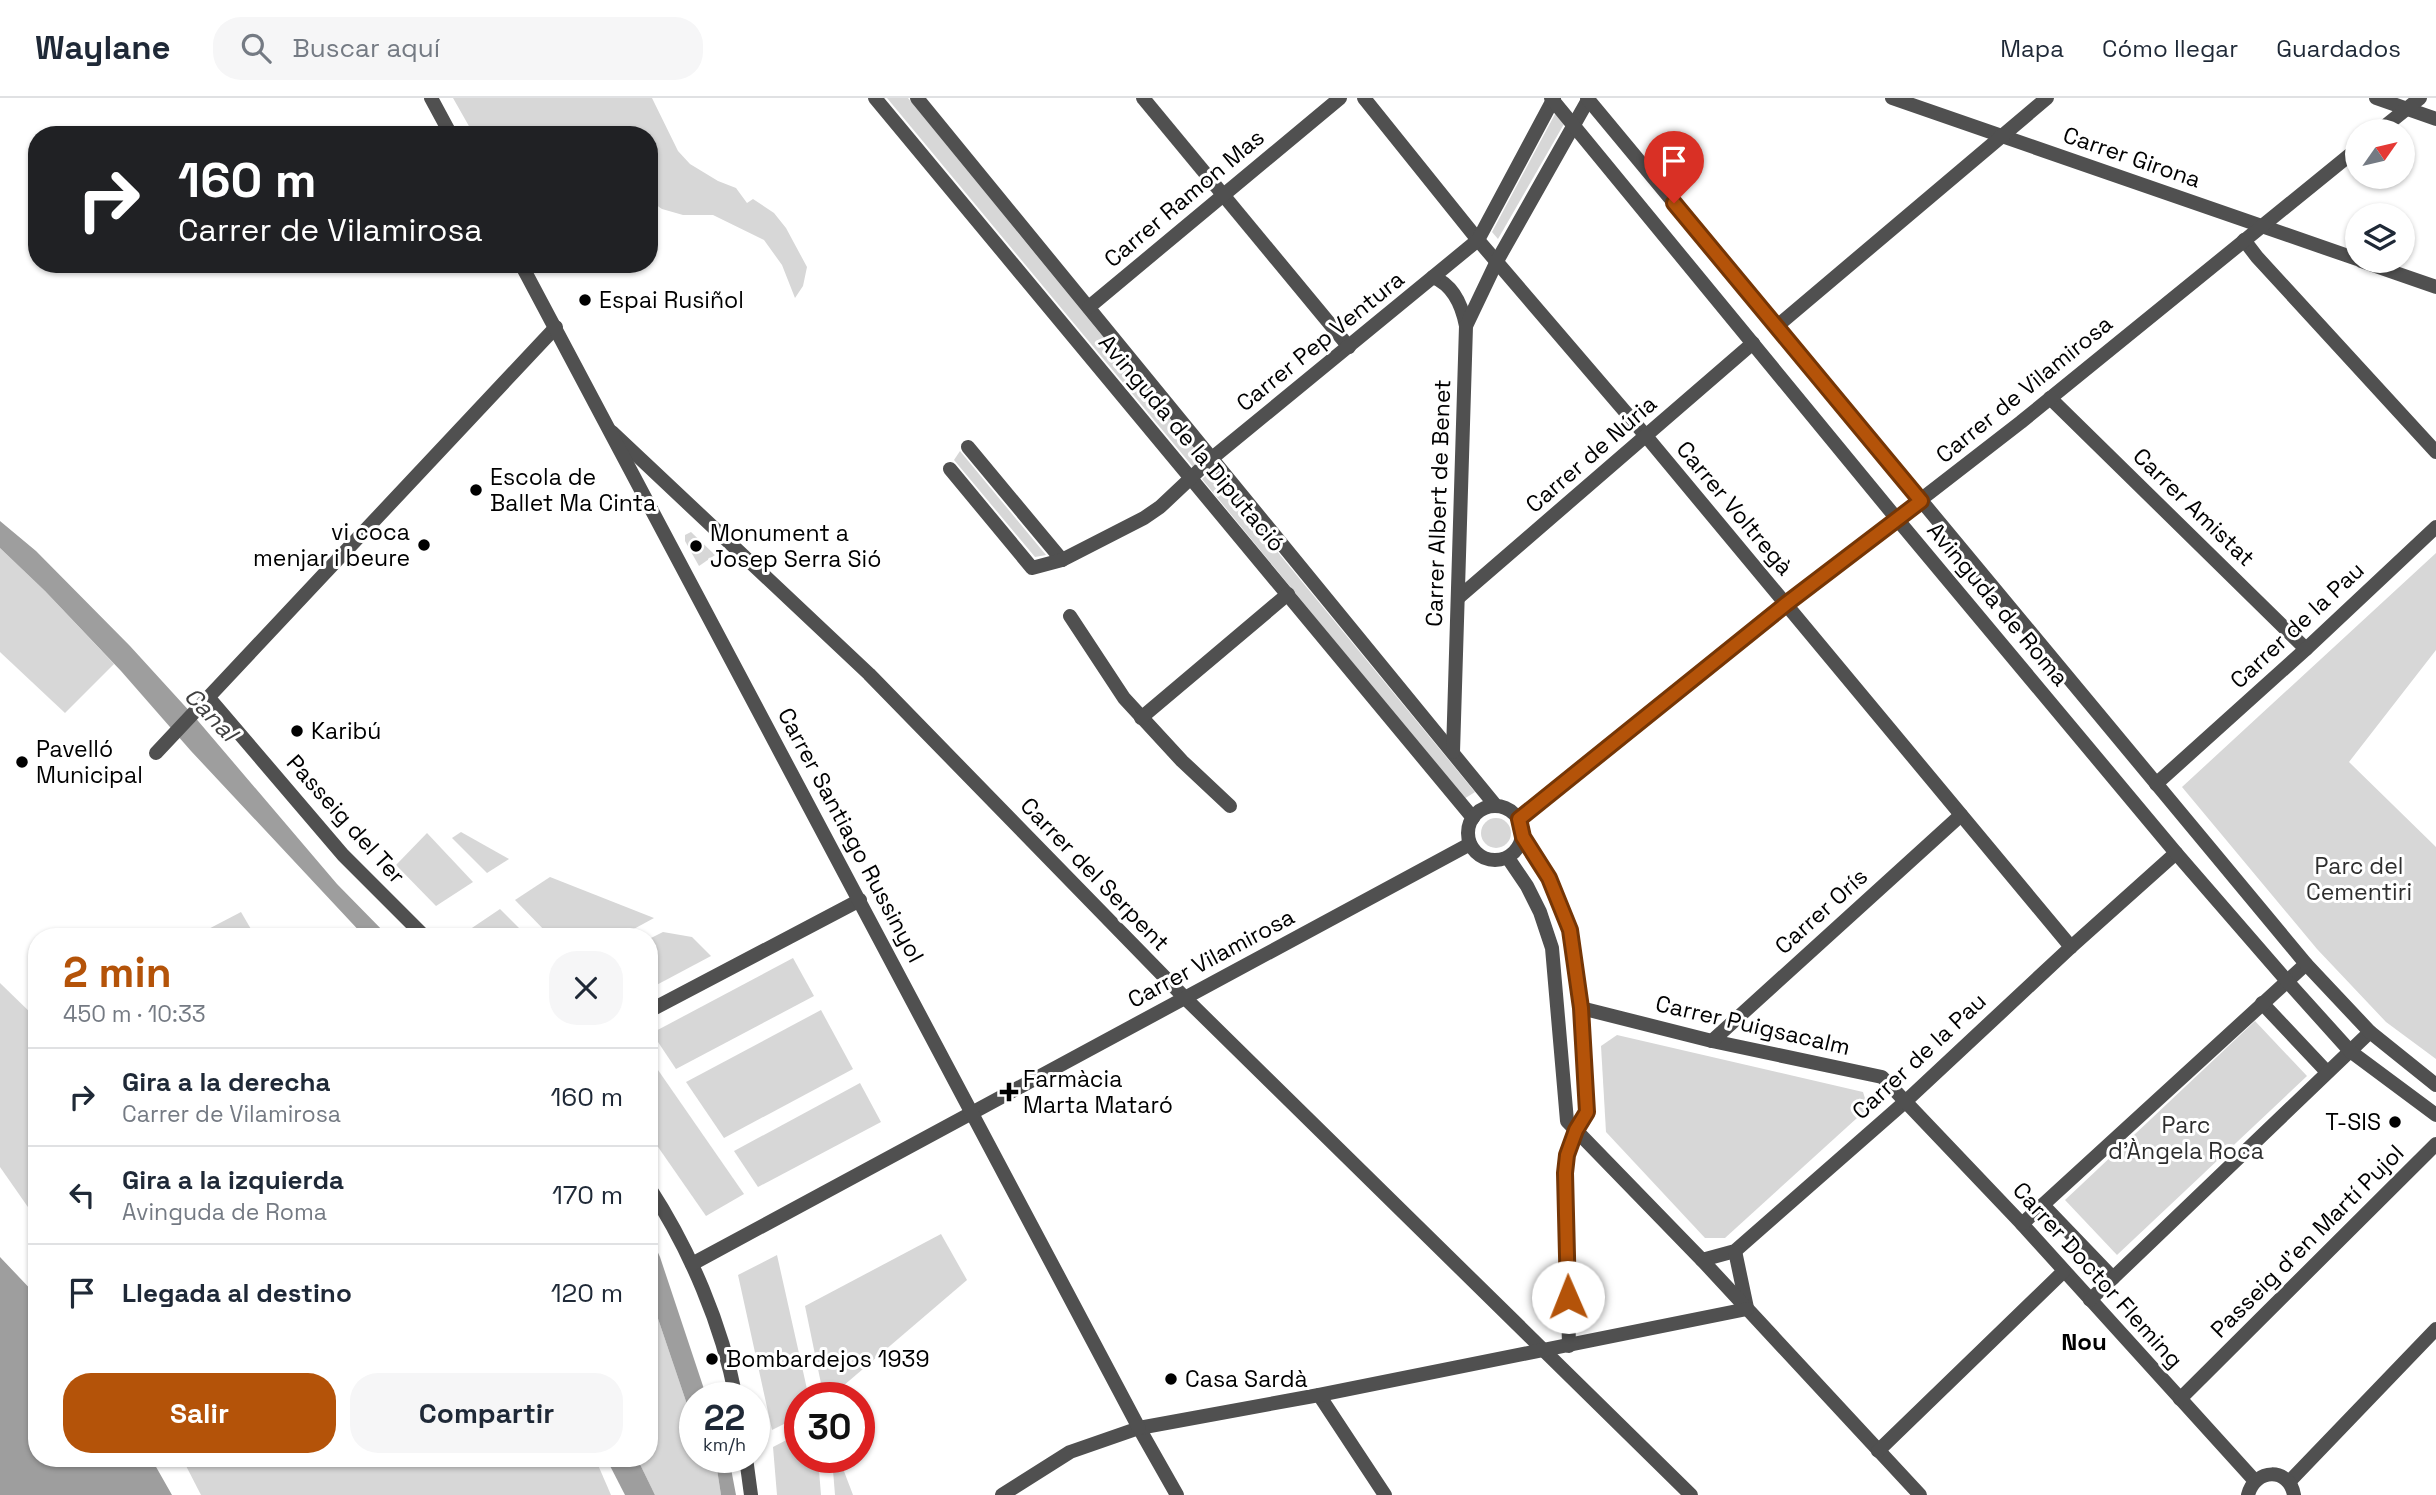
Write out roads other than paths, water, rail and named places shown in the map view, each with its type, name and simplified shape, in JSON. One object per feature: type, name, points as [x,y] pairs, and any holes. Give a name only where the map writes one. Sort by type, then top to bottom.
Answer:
[{"type":"street","points":[[431,98],[446,126]]},
{"type":"street","name":"Avinguda de la Diputació","points":[[876,98],[1473,818]]},
{"type":"street","name":"Avinguda de la Diputació","points":[[917,98],[1496,806]]},
{"type":"street","points":[[1143,98],[1349,347]]},
{"type":"street","name":"Carrer Ramon Mas","points":[[1089,307],[1340,98]]},
{"type":"street","name":"Carrer Voltregà","points":[[1364,98],[1478,240],[1646,436],[2071,947]]},
{"type":"street","name":"Carrer Girona","points":[[1892,98],[2345,255]]},
{"type":"street","points":[[1776,327],[2046,98]]},
{"type":"street","points":[[2376,98],[2436,119]]},
{"type":"street","points":[[2394,119],[2420,98]]},
{"type":"street","points":[[1478,240],[1553,99]]},
{"type":"street","name":"Avinguda de Roma","points":[[1553,99],[1897,519],[2176,853],[2287,981],[2350,1051],[2436,1115]]},
{"type":"street","name":"Carrer Albert de Benet","points":[[1452,752],[1466,326],[1497,261],[1587,99]]},
{"type":"street","name":"Avinguda de Roma","points":[[1587,99],[2306,964],[2370,1032],[2436,1085]]},
{"type":"street","name":"Carrer de Vilamirosa","points":[[1519,819],[1786,604],[2050,398],[2345,159]]},
{"type":"street","name":"Carrer Pep Ventura","points":[[950,469],[1032,568],[1062,560],[1144,517],[1478,240]]},
{"type":"street","points":[[2244,240],[2436,452]]},
{"type":"street","name":"Carrer Santiago Russinyol","points":[[526,273],[1177,1495]]},
{"type":"street","name":"Carrer Girona","points":[[2396,273],[2436,287]]},
{"type":"street","points":[[1433,277],[1443,281],[1451,289],[1461,306],[1466,326]]},
{"type":"street","points":[[156,753],[555,327]]},
{"type":"street","name":"Carrer de Núria","points":[[1458,598],[1753,343]]},
{"type":"street","name":"Carrer Amistat","points":[[2050,398],[2306,649]]},
{"type":"street","name":"Carrer del Serpent","points":[[611,432],[869,674],[1185,999],[1691,1495]]},
{"type":"street","points":[[968,447],[1062,560]]},
{"type":"street","name":"Carrer de la Pau","points":[[2156,784],[2436,527]]},
{"type":"street","points":[[1141,718],[1288,594]]},
{"type":"street","points":[[1070,616],[1124,698],[1182,761],[1230,806]]},
{"type":"street","name":"Passeig del Ter","points":[[209,698],[343,855],[416,928]]},
{"type":"street","points":[[1523,837],[1515,853],[1508,858],[1490,861],[1470,844],[1469,826],[1479,811],[1496,806],[1513,812],[1519,819],[1523,837],[1549,878],[1570,930],[1581,1008],[1587,1112],[1576,1130],[1567,1155],[1565,1173],[1569,1346]]},
{"type":"street","name":"Carrer Orís","points":[[1712,1041],[1961,815]]},
{"type":"street","name":"Carrer Vilamirosa","points":[[692,1264],[1470,844]]},
{"type":"street","name":"Carrer de la Pau","points":[[1735,1251],[1906,1101],[2176,853]]},
{"type":"street","points":[[1508,858],[1540,912],[1552,948],[1567,1121],[1702,1259],[1920,1495]]},
{"type":"street","points":[[658,1007],[860,900]]},
{"type":"street","points":[[2022,1224],[2306,964]]},
{"type":"street","points":[[2262,1003],[2327,1072]]},
{"type":"street","name":"Carrer Puigsacalm","points":[[1581,1008],[1712,1041],[1882,1077],[1906,1101]]},
{"type":"street","points":[[2090,1300],[2370,1032]]},
{"type":"street","name":"Carrer Doctor Fleming","points":[[1906,1101],[2022,1224],[2255,1481]]},
{"type":"street","name":"Passeig d'en Martí Pujol","points":[[2180,1399],[2436,1144]]},
{"type":"street","points":[[658,1203],[692,1264],[718,1330],[732,1382]]},
{"type":"street","points":[[2043,1205],[2113,1278]]},
{"type":"street","points":[[1702,1259],[1735,1251],[1747,1309]]},
{"type":"street","points":[[1878,1451],[2064,1271]]},
{"type":"street","points":[[1002,1495],[1070,1452],[1139,1428],[1319,1395],[1747,1309]]},
{"type":"street","points":[[2248,1495],[2255,1481],[2269,1474],[2284,1477],[2292,1489],[2436,1329]]},
{"type":"street","points":[[1319,1395],[1385,1495]]},
{"type":"street","points":[[748,1473],[751,1495]]},
{"type":"place","name":"Espai Rusiñol","points":[[585,300]]},
{"type":"place","name":"Escola de Ballet Ma Cinta","points":[[476,490]]},
{"type":"place","name":"vi coca menjar i beure","points":[[424,545]]},
{"type":"place","name":"Monument a Josep Serra Sió","points":[[696,546]]},
{"type":"place","name":"Karibú","points":[[297,731]]},
{"type":"place","name":"Pavelló Municipal","points":[[22,762]]},
{"type":"place","name":"Farmàcia Marta Mataró","points":[[1009,1092]]},
{"type":"place","name":"T-SIS","points":[[2395,1122]]},
{"type":"place","name":"Bombardejos 1939","points":[[712,1359]]},
{"type":"place","name":"Casa Sardà","points":[[1171,1379]]},
{"type":"district","name":"Nou","points":[[2084,1341]]},
{"type":"water label","name":"Canal","points":[[211,714]]},
{"type":"park label","name":"Parc del Cementiri","points":[[2359,879]]},
{"type":"park label","name":"Parc d'Àngela Roca","points":[[2186,1138]]}]
